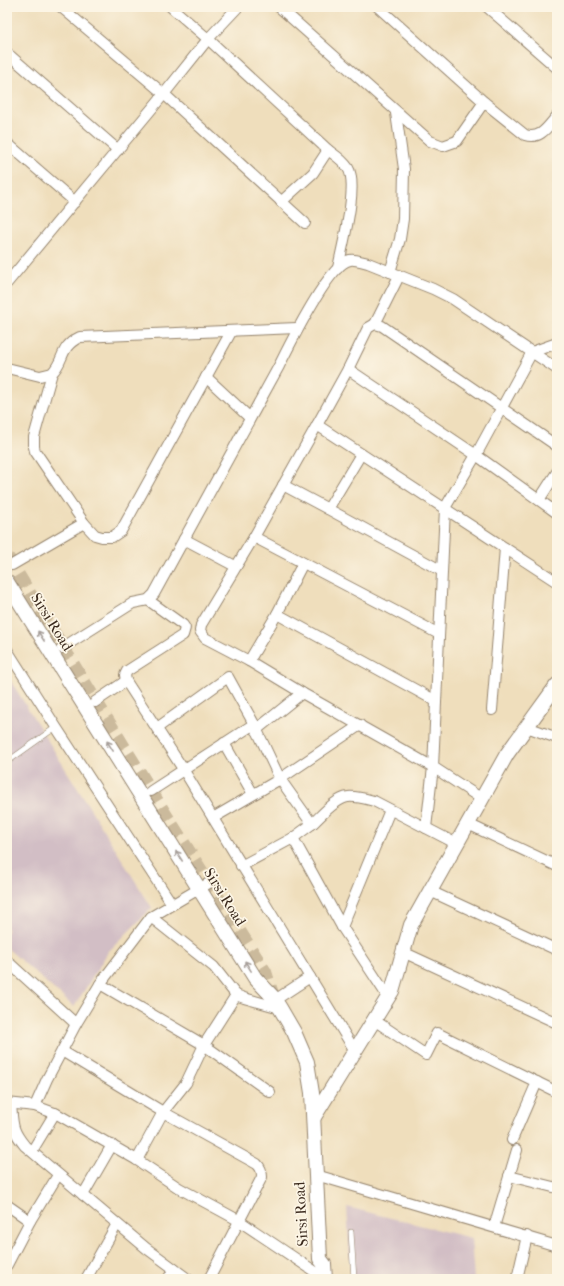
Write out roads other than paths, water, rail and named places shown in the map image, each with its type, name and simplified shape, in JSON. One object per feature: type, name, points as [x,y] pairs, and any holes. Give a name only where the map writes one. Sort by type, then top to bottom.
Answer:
[{"type":"main road","name":"Sirsi Road","points":[[7,582],[154,818],[204,886],[256,978],[276,1001],[294,1032],[307,1062],[312,1092],[320,1259],[317,1264],[320,1277]]},
{"type":"main road","points":[[314,1117],[392,991],[411,925],[507,754],[557,685]]},
{"type":"street","points":[[60,7],[164,94],[305,223]]},
{"type":"street","points":[[171,7],[208,39],[328,150],[339,158],[349,169],[353,184],[338,268]]},
{"type":"street","points":[[7,283],[208,39],[238,7]]},
{"type":"street","points":[[279,7],[430,141],[443,146],[457,141],[484,102]]},
{"type":"street","points":[[378,7],[484,102],[525,135],[531,137],[538,136],[557,116]]},
{"type":"street","points":[[487,7],[557,68]]},
{"type":"street","points":[[7,53],[118,150]]},
{"type":"street","points":[[396,112],[404,169],[403,219],[395,274],[375,324],[368,328],[348,369],[317,425],[254,537],[235,566],[201,625],[200,631],[205,638],[249,661],[302,693],[433,767],[482,799]]},
{"type":"street","points":[[7,143],[75,202]]},
{"type":"street","points":[[281,202],[313,173],[328,150]]},
{"type":"street","points":[[62,648],[133,603],[148,600],[154,594],[279,366],[297,328],[338,268],[349,260],[359,261],[395,274],[433,289],[453,299],[557,369]]},
{"type":"street","points":[[375,324],[382,326],[557,446]]},
{"type":"street","points":[[231,332],[121,531],[112,537],[95,535],[84,523],[34,447],[34,437],[52,374],[65,348],[71,341],[80,337],[91,336],[231,332],[297,328]]},
{"type":"street","points":[[426,828],[433,767],[445,508],[476,455],[532,352],[557,343]]},
{"type":"street","points":[[7,368],[40,376],[52,374]]},
{"type":"street","points":[[348,369],[476,455],[557,513]]},
{"type":"street","points":[[206,377],[250,418]]},
{"type":"street","points":[[317,425],[557,582]]},
{"type":"street","points":[[328,509],[361,454]]},
{"type":"street","points":[[539,500],[557,472]]},
{"type":"street","points":[[283,485],[442,571]]},
{"type":"street","points":[[12,565],[84,523]]},
{"type":"street","points":[[254,537],[439,634]]},
{"type":"street","points":[[184,540],[235,566]]},
{"type":"street","points":[[492,710],[505,548]]},
{"type":"street","points":[[249,661],[277,614],[303,563]]},
{"type":"street","points":[[148,600],[184,625],[184,632],[183,635],[127,671],[125,675],[126,681],[213,818],[355,1051]]},
{"type":"street","points":[[277,614],[436,701]]},
{"type":"street","points":[[7,650],[172,904]]},
{"type":"street","points":[[157,728],[228,677],[255,727],[280,779],[312,824]]},
{"type":"street","points":[[95,702],[126,681]]},
{"type":"street","points":[[151,792],[224,743],[255,727],[302,693]]},
{"type":"street","points":[[213,818],[280,779],[360,725]]},
{"type":"street","points":[[527,727],[557,738]]},
{"type":"street","points":[[224,743],[253,794]]},
{"type":"street","points":[[241,866],[293,838],[312,824],[338,800],[348,797],[374,801],[457,844]]},
{"type":"street","points":[[342,927],[390,810]]},
{"type":"street","points":[[468,824],[556,863]]},
{"type":"street","points":[[293,838],[342,927],[388,997]]},
{"type":"street","points":[[34,1106],[76,1024],[100,984],[151,917],[204,886]]},
{"type":"street","points":[[430,891],[557,950]]},
{"type":"street","points":[[151,917],[214,967],[236,994],[244,998],[276,1001],[310,977]]},
{"type":"street","points":[[403,952],[557,1023]]},
{"type":"street","points":[[7,961],[76,1024]]},
{"type":"street","points":[[100,984],[204,1045],[270,1092]]},
{"type":"street","points":[[137,1160],[163,1112],[186,1083],[204,1045],[236,994]]},
{"type":"street","points":[[374,1020],[426,1055],[437,1033],[557,1092]]},
{"type":"street","points":[[62,1051],[163,1112],[257,1164],[260,1168],[262,1177],[238,1220],[209,1279]]},
{"type":"street","points":[[512,1140],[537,1082]]},
{"type":"street","points":[[188,1279],[146,1248],[32,1152],[16,1136],[10,1124],[9,1103],[34,1106],[55,1114],[112,1145],[179,1188],[238,1220],[320,1277]]},
{"type":"street","points":[[32,1152],[55,1114]]},
{"type":"street","points":[[82,1195],[112,1145]]},
{"type":"street","points":[[494,1227],[517,1150]]},
{"type":"street","points":[[7,1265],[30,1221],[58,1175]]},
{"type":"street","points":[[316,1175],[557,1246]]},
{"type":"street","points":[[509,1176],[557,1188]]},
{"type":"street","points":[[7,1205],[30,1221]]},
{"type":"street","points":[[86,1279],[117,1224]]},
{"type":"street","points":[[517,1279],[527,1236]]},
{"type":"street","points":[[168,1279],[174,1269]]},
{"type":"lane","points":[[7,762],[56,727]]},
{"type":"lane","points":[[351,1232],[354,1279]]},
{"type":"tunnel","points":[[7,557],[163,811],[265,972],[273,997]]}]
